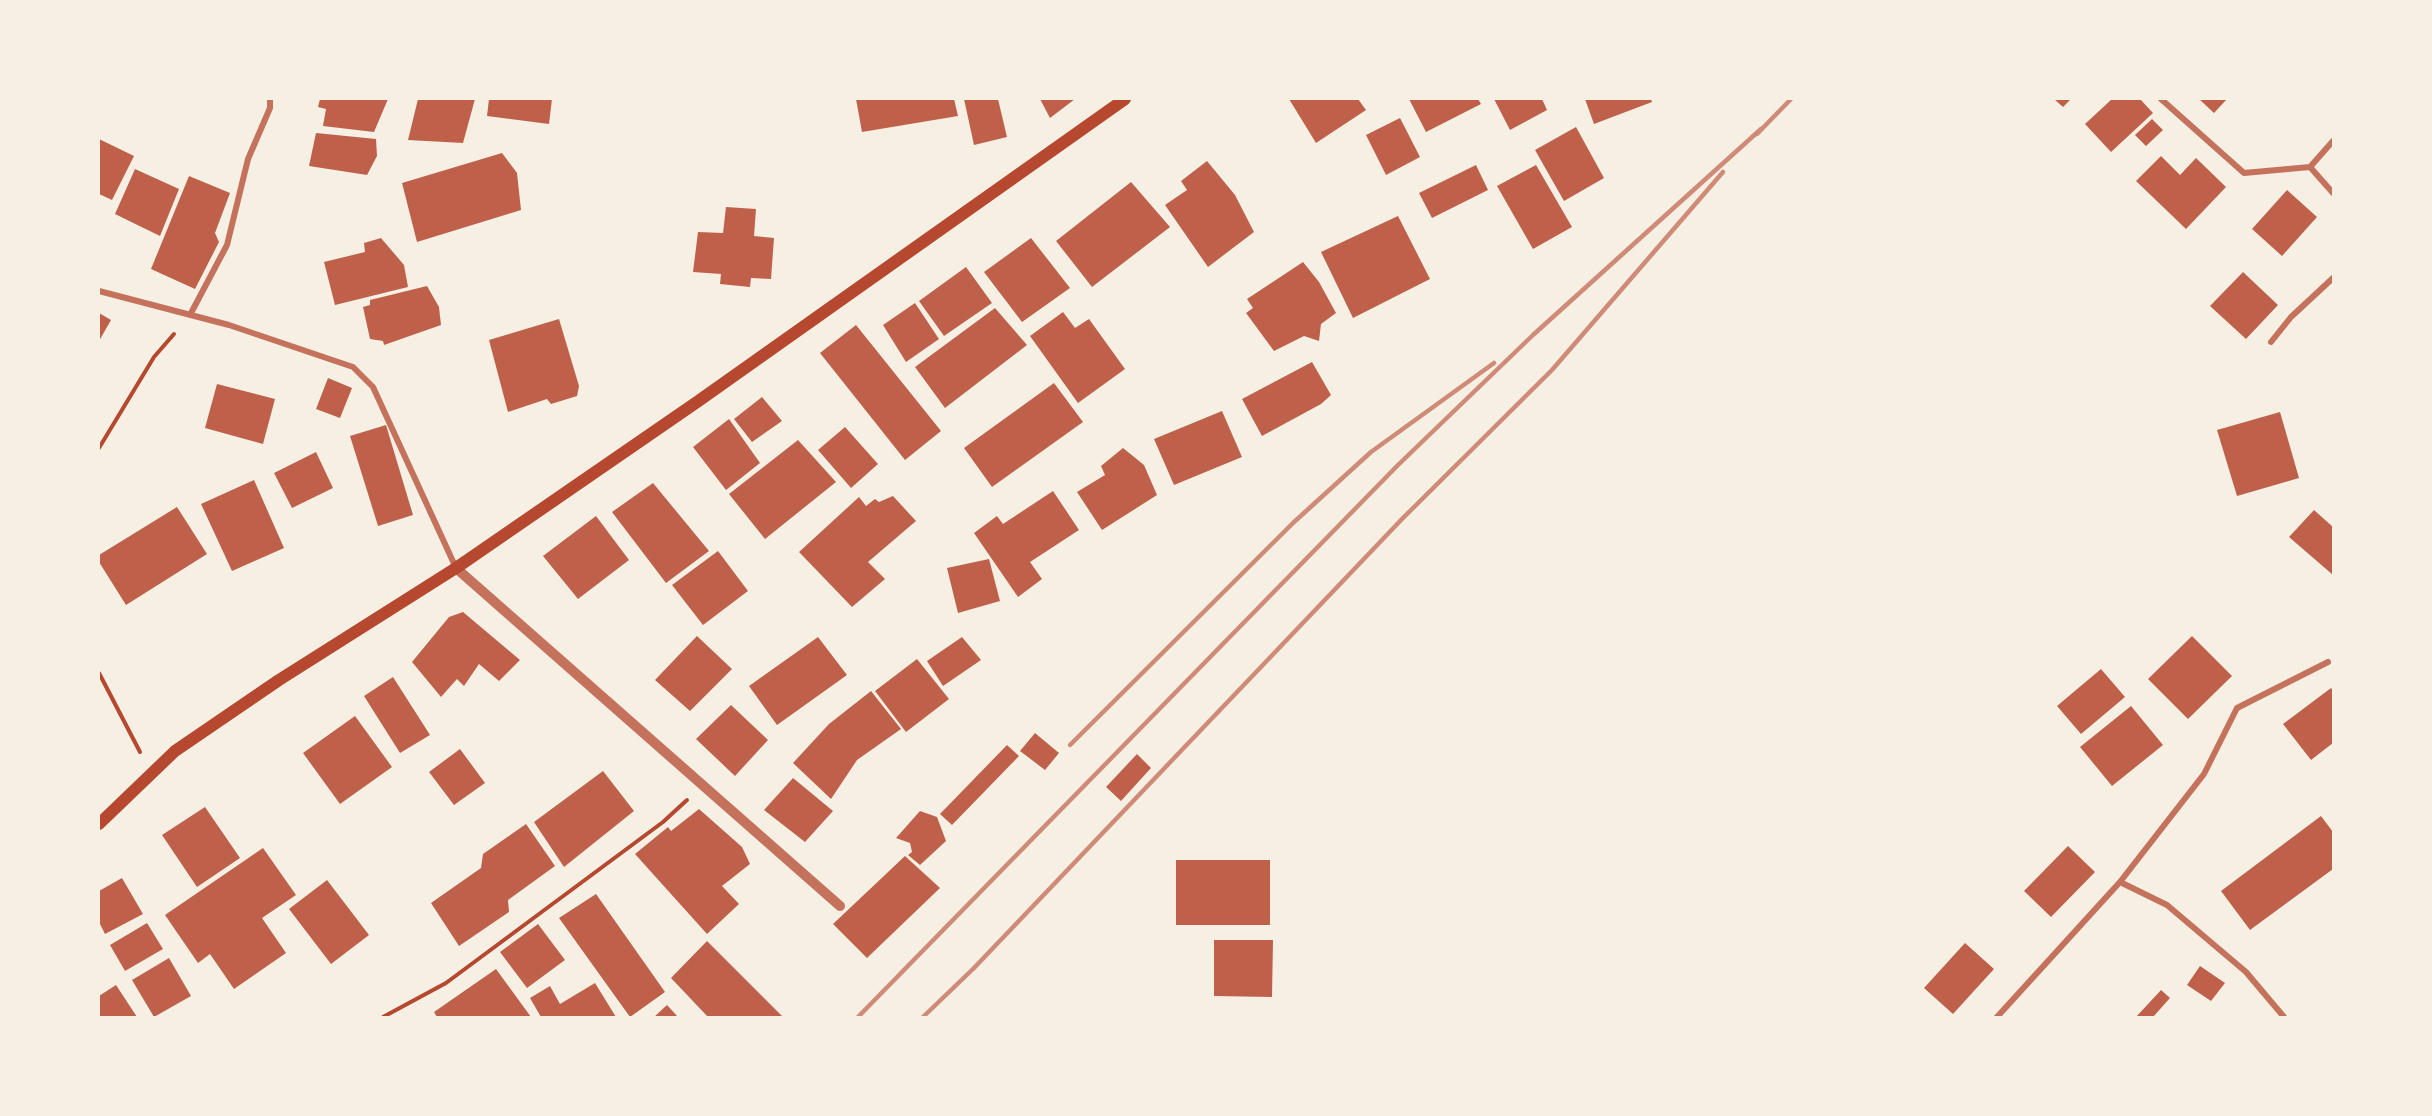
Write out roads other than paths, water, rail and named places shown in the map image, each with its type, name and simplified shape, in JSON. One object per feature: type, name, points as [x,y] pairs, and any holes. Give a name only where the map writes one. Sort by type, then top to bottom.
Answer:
[{"type":"main road","points":[[99,824],[175,751],[279,680],[456,568],[697,402],[1117,101]]},
{"type":"street","points":[[190,315],[227,245],[248,159],[270,108],[270,99]]},
{"type":"street","points":[[2161,99],[2244,173],[2310,167],[2333,141]]},
{"type":"street","points":[[2310,167],[2333,193]]},
{"type":"street","points":[[2271,342],[2291,317],[2333,278]]},
{"type":"street","points":[[99,291],[229,325],[352,367],[373,387],[456,568],[840,906]]},
{"type":"street","points":[[1997,1017],[2120,882],[2204,774],[2237,708],[2328,662]]},
{"type":"street","points":[[2120,882],[2167,905],[2246,972],[2284,1017]]},
{"type":"railway","points":[[1757,134],[1791,99]]},
{"type":"railway","points":[[858,1017],[1398,465],[1533,335],[1761,129]]},
{"type":"railway","points":[[923,1017],[974,968],[1402,519],[1552,370],[1723,172]]},
{"type":"railway","points":[[1070,745],[1293,523],[1371,452],[1494,363]]}]
